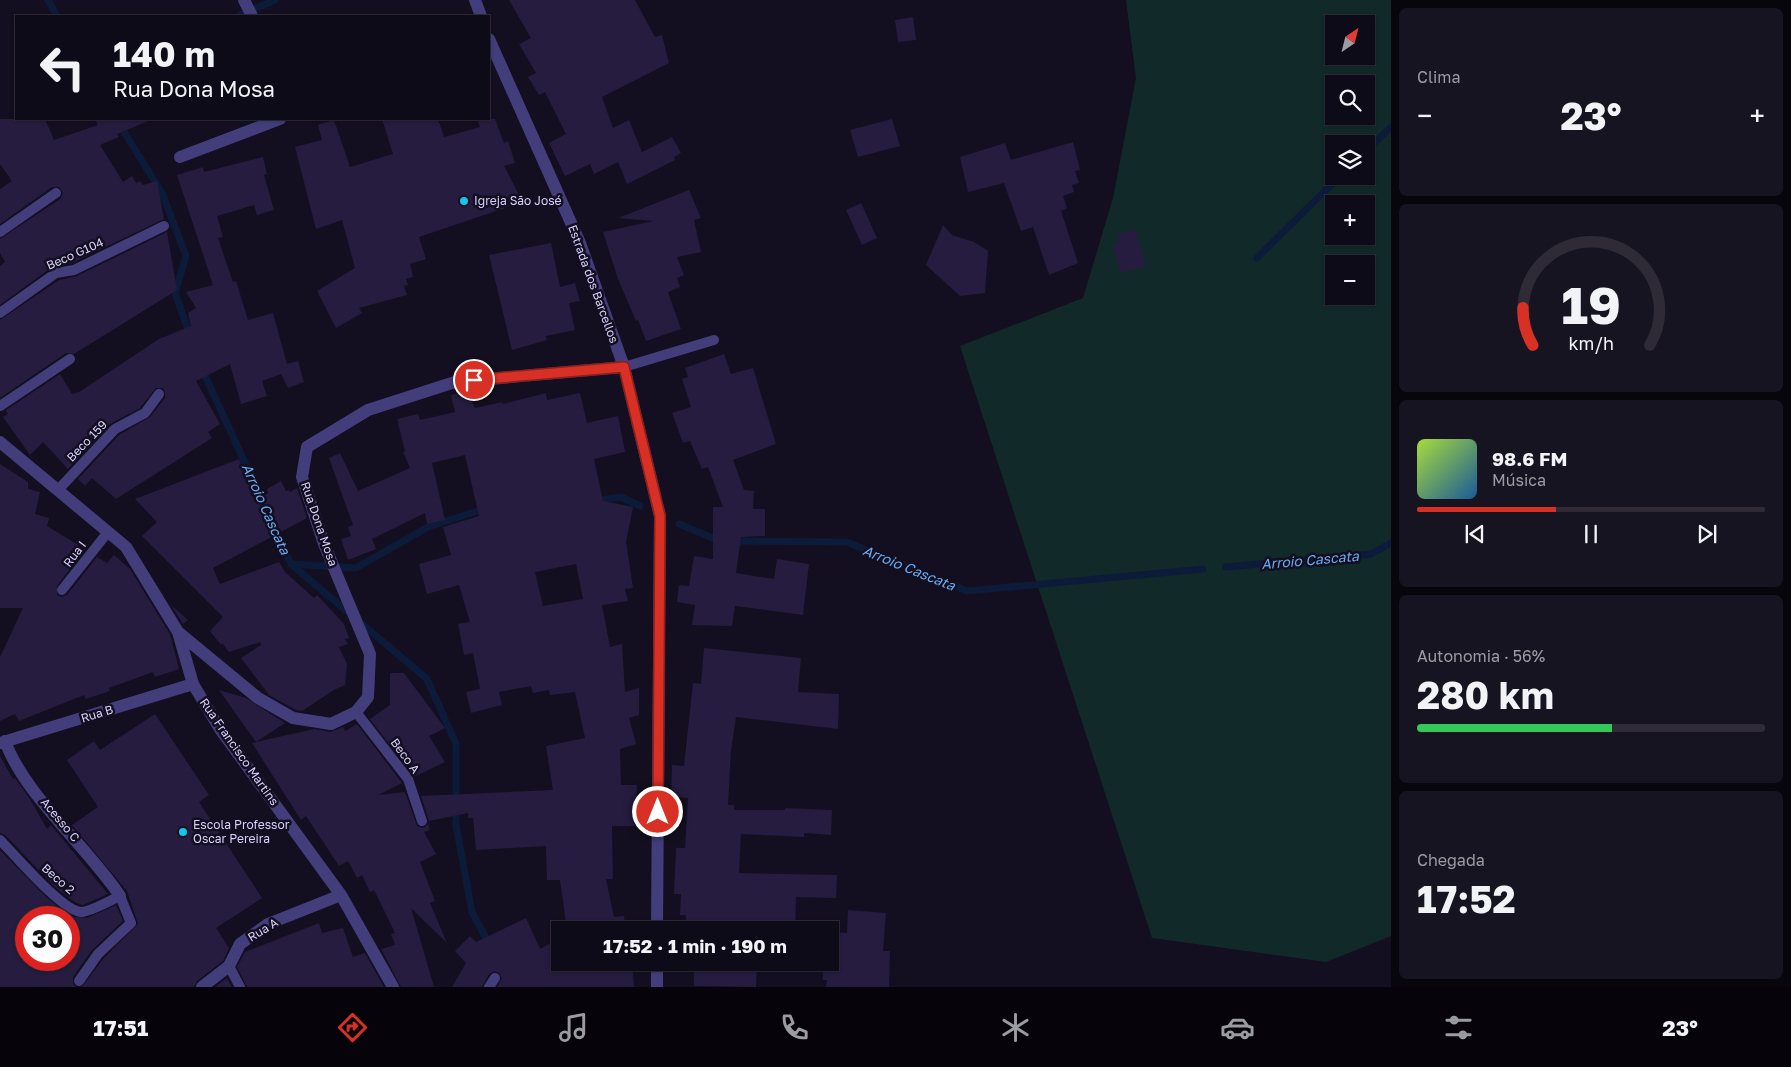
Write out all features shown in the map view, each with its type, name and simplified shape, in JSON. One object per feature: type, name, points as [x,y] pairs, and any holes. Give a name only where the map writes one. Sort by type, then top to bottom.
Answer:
[{"type":"street","points":[[244,0],[252,15]]},
{"type":"street","points":[[475,0],[481,15]]},
{"type":"street","name":"Estrada dos Barcellos","points":[[490,46],[580,243],[624,367],[660,516],[657,921]]},
{"type":"street","points":[[180,157],[277,120]]},
{"type":"street","name":"Rua Dona Mosa","points":[[356,712],[368,697],[370,654],[324,544],[302,477],[307,447],[368,410],[455,382],[624,367]]},
{"type":"street","name":"Rua Francisco Martins","points":[[0,442],[126,547],[178,632],[193,684],[220,729],[341,894],[392,987]]},
{"type":"street","points":[[178,632],[258,698],[293,718],[331,724],[356,712]]},
{"type":"street","name":"Rua B","points":[[3,742],[193,684]]},
{"type":"street","name":"Acesso C","points":[[3,742],[28,782],[106,875],[120,896]]},
{"type":"street","name":"Rua A","points":[[202,987],[229,966],[240,944],[268,924],[341,894]]},
{"type":"street","points":[[657,971],[657,987]]},
{"type":"lane","points":[[0,232],[56,193]]},
{"type":"lane","name":"Beco G104","points":[[0,313],[56,273],[74,270],[164,226]]},
{"type":"lane","points":[[624,367],[714,340]]},
{"type":"lane","points":[[0,406],[70,360]]},
{"type":"lane","name":"Beco 159","points":[[58,490],[114,430],[145,413],[159,394]]},
{"type":"lane","name":"Rua I","points":[[62,590],[108,532]]},
{"type":"lane","name":"Beco A","points":[[356,712],[408,779],[422,821]]},
{"type":"lane","name":"Beco 2","points":[[0,840],[51,893],[77,911],[84,912],[120,896]]},
{"type":"lane","points":[[79,980],[98,954],[132,923],[120,896]]},
{"type":"lane","points":[[229,966],[240,987]]},
{"type":"green space","points":[[1126,0],[1391,0],[1391,936],[1326,962],[1152,938],[960,346],[1083,298],[1113,198],[1136,78]]},
{"type":"building","points":[[509,0],[635,0],[655,37],[662,35],[669,63],[602,97],[613,128],[629,120],[642,152],[672,137],[681,153],[674,157],[675,160],[627,184],[618,162],[594,174],[590,164],[565,176],[549,143],[566,134],[545,92],[539,95],[528,77],[536,73],[519,44],[531,38]]},
{"type":"building","points":[[913,17],[916,40],[898,42],[895,20]]},
{"type":"building","points":[[0,119],[45,120],[54,140],[98,125],[96,120],[151,120],[117,134],[119,137],[100,145],[123,182],[132,176],[136,183],[140,181],[143,185],[157,181],[164,219],[72,263],[52,267],[0,305],[0,266],[5,262],[0,253],[0,239],[60,199],[63,193],[59,187],[52,187],[0,224],[0,189],[12,181],[0,164]]},
{"type":"building","points":[[495,119],[504,143],[508,141],[515,163],[504,166],[526,208],[511,206],[419,237],[426,259],[410,264],[413,277],[406,279],[408,285],[404,286],[407,295],[359,308],[362,313],[336,328],[317,291],[355,268],[342,220],[316,229],[295,147],[322,140],[318,125],[334,120],[350,167],[393,154],[382,120],[438,120],[444,137],[480,127],[477,120]]},
{"type":"building","points":[[892,119],[900,146],[858,157],[850,130]]},
{"type":"building","points":[[1073,142],[1080,170],[1075,171],[1079,183],[1072,185],[1074,192],[1063,196],[1067,208],[1061,211],[1078,263],[1049,275],[1033,227],[1021,231],[1004,183],[968,192],[960,157],[1005,143],[1011,160]]},
{"type":"building","points":[[263,157],[267,174],[264,175],[274,210],[257,215],[254,205],[217,216],[223,237],[218,238],[233,282],[236,281],[248,320],[273,313],[287,364],[298,361],[304,382],[288,388],[281,374],[262,381],[267,396],[241,404],[230,364],[196,381],[220,424],[208,432],[212,438],[116,499],[92,478],[85,486],[78,479],[119,435],[150,417],[165,398],[163,388],[156,388],[140,408],[110,424],[68,469],[43,442],[30,455],[3,417],[8,414],[6,410],[60,374],[72,394],[79,392],[159,339],[191,326],[188,313],[196,308],[186,292],[213,285],[177,175],[203,167],[204,172]]},
{"type":"building","points":[[689,190],[701,218],[694,220],[701,252],[677,257],[684,275],[677,278],[680,287],[668,292],[681,329],[646,341],[618,279],[603,232],[653,221],[618,218]]},
{"type":"building","points":[[861,203],[877,238],[862,245],[846,210]]},
{"type":"building","points":[[943,225],[952,235],[974,242],[988,251],[985,293],[960,296],[926,265]]},
{"type":"building","points":[[1135,229],[1146,266],[1121,273],[1112,245],[1119,243],[1117,235]]},
{"type":"building","points":[[167,232],[177,290],[74,354],[66,353],[0,398],[0,320],[59,280],[77,276]]},
{"type":"building","points":[[551,243],[560,287],[575,283],[580,301],[569,303],[575,330],[546,336],[547,340],[512,350],[489,255]]},
{"type":"building","points":[[724,354],[731,374],[753,368],[776,444],[733,460],[744,490],[754,491],[753,509],[765,509],[765,536],[741,537],[736,573],[774,579],[777,559],[809,564],[803,615],[735,606],[732,626],[692,625],[695,605],[677,602],[679,585],[689,586],[694,556],[713,559],[713,507],[723,507],[708,467],[702,469],[690,441],[683,443],[672,413],[691,407],[682,379],[688,377],[685,368]]},
{"type":"building","points":[[467,391],[475,408],[502,402],[503,404],[546,393],[547,400],[580,393],[587,423],[618,416],[625,452],[594,459],[603,501],[633,507],[626,542],[633,588],[625,589],[628,601],[602,605],[610,647],[622,644],[625,692],[639,688],[639,715],[629,718],[636,744],[620,749],[621,785],[637,785],[635,826],[612,826],[613,879],[606,879],[614,917],[624,916],[625,921],[566,921],[560,880],[547,880],[546,846],[476,850],[473,818],[468,818],[468,813],[429,821],[421,796],[553,790],[546,746],[585,738],[575,692],[550,695],[549,690],[533,693],[531,686],[499,692],[502,705],[471,713],[466,692],[480,689],[473,653],[464,655],[458,624],[470,622],[459,585],[427,594],[419,564],[451,555],[443,527],[479,516],[465,455],[432,463],[445,520],[427,524],[425,513],[372,539],[376,549],[348,560],[341,539],[351,536],[348,527],[353,525],[329,458],[340,453],[358,491],[410,468],[403,452],[405,451],[397,419],[418,414],[420,420],[455,412],[451,395]],"holes":[[[576,564],[583,599],[543,606],[535,572]]]},
{"type":"building","points":[[239,459],[253,496],[262,491],[265,495],[268,493],[267,489],[281,481],[286,491],[289,490],[290,492],[297,488],[307,518],[213,568],[220,584],[279,562],[285,572],[314,598],[317,595],[344,624],[349,638],[345,639],[348,644],[339,647],[347,664],[345,685],[302,711],[296,710],[269,695],[241,658],[261,645],[260,642],[229,652],[222,643],[221,645],[210,631],[223,617],[142,536],[157,522],[135,499]]},
{"type":"building","points":[[0,464],[28,482],[28,489],[40,492],[35,514],[49,518],[47,526],[85,549],[57,586],[57,595],[61,597],[67,595],[97,557],[107,563],[114,555],[130,569],[170,634],[179,669],[155,677],[153,672],[109,688],[110,691],[86,699],[84,695],[19,721],[15,714],[0,721],[0,657],[23,608],[0,608]]},
{"type":"building","points":[[171,605],[188,620],[183,624]]},
{"type":"building","points":[[704,648],[801,658],[798,692],[839,694],[838,729],[736,717],[731,751],[728,805],[734,805],[734,810],[785,810],[785,808],[832,810],[831,835],[804,833],[804,837],[741,834],[739,873],[837,875],[836,898],[796,897],[795,921],[686,921],[686,915],[680,915],[681,894],[674,894],[676,848],[685,848],[688,798],[671,797],[672,765],[684,766],[693,683],[701,684]]},
{"type":"building","points":[[390,673],[404,673],[445,728],[429,736],[445,762],[414,777],[370,719],[390,705]]},
{"type":"building","points":[[219,690],[246,698],[285,723],[256,742]]},
{"type":"building","points":[[155,714],[209,795],[199,802],[262,898],[216,928],[229,948],[223,961],[197,981],[194,987],[82,987],[103,959],[138,924],[127,891],[72,825],[98,807],[67,760],[94,741],[100,750]]},
{"type":"building","points":[[357,724],[402,783],[378,795],[405,792],[417,826],[424,828],[428,824],[430,830],[424,832],[436,854],[420,862],[435,901],[430,903],[447,943],[411,908],[434,987],[401,987],[381,949],[395,945],[391,934],[395,933],[374,890],[370,892],[362,875],[357,878],[348,861],[339,866],[306,816],[301,820],[252,743],[314,729],[330,732],[343,727],[345,731]]},
{"type":"building","points":[[0,756],[13,779],[15,778],[30,799],[47,829],[51,825],[108,894],[83,905],[76,903],[55,887],[5,835],[0,833]]},
{"type":"building","points":[[0,850],[46,897],[57,906],[15,906],[15,971],[77,971],[73,977],[73,983],[76,987],[0,987]]},
{"type":"building","points":[[116,905],[123,921],[92,950],[80,967],[80,917],[87,918]]},
{"type":"building","points":[[848,910],[886,913],[883,951],[890,951],[889,987],[826,987],[827,980],[823,980],[823,971],[839,971],[839,933],[847,933]]},
{"type":"building","points":[[526,918],[540,949],[551,943],[551,971],[633,971],[634,987],[497,987],[502,978],[495,971],[489,974],[482,987],[452,987],[466,963],[455,951],[470,936],[476,942]]},
{"type":"building","points":[[319,923],[322,933],[343,928],[353,957],[365,953],[384,987],[247,987],[237,967],[245,952]]},
{"type":"building","points":[[694,971],[757,971],[756,987],[694,986]]},
{"type":"building","points":[[227,978],[232,987],[215,987]]},
{"type":"waterway","name":"Arroio Cascata","points":[[48,0],[56,15]]},
{"type":"waterway","points":[[240,15],[275,0]]},
{"type":"waterway","name":"Arroio Cascata","points":[[117,120],[162,193],[186,256],[175,293],[190,335]]},
{"type":"waterway","points":[[1375,142],[1391,127]]},
{"type":"waterway","points":[[1257,258],[1331,185]]},
{"type":"waterway","name":"Arroio Cascata","points":[[202,369],[262,500]]},
{"type":"waterway","name":"Arroio Cascata","points":[[595,501],[621,497],[640,506]]},
{"type":"waterway","name":"Arroio Cascata","points":[[273,526],[291,564],[356,568],[428,527],[487,508]]},
{"type":"waterway","name":"Arroio Cascata","points":[[679,524],[720,541]]},
{"type":"waterway","name":"Arroio Cascata","points":[[731,541],[847,542],[967,591],[1203,569]]},
{"type":"waterway","name":"Arroio Cascata","points":[[1226,567],[1371,554],[1391,543]]},
{"type":"waterway","points":[[291,564],[427,679],[456,744],[456,825],[472,912],[489,944]]},
{"type":"place","name":"Igreja São José","points":[[464,201]]},
{"type":"place","name":"Escola Professor Oscar Pereira","points":[[183,832]]},
{"type":"route","points":[[474,380],[624,367],[660,516],[658,812]]}]
